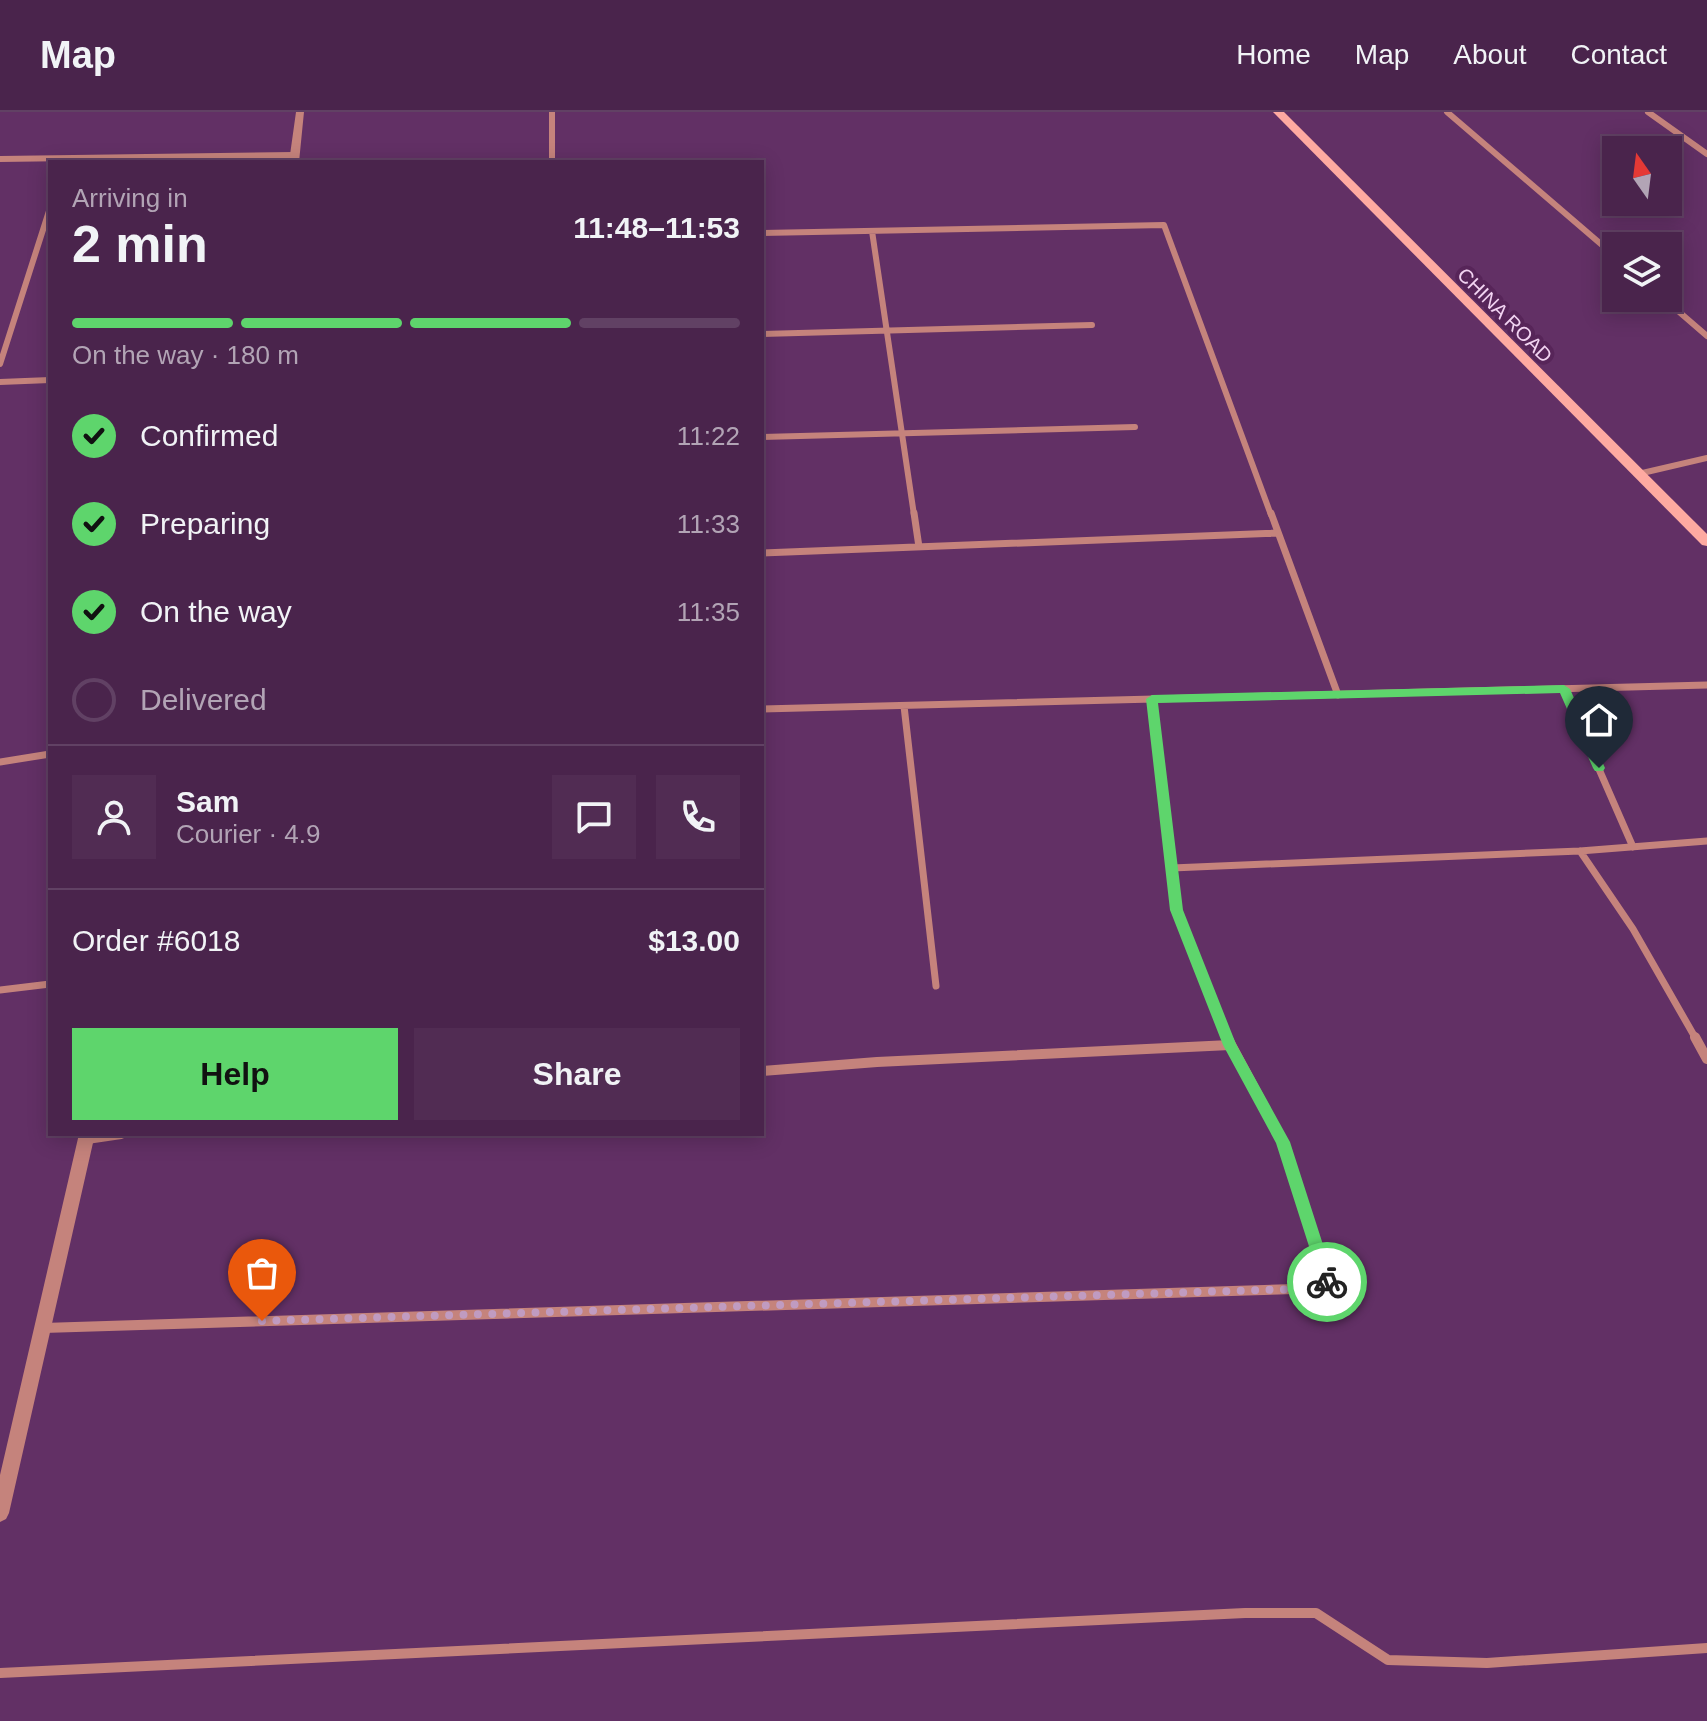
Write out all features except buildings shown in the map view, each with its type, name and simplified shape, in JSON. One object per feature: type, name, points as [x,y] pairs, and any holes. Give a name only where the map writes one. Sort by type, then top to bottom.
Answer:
[{"type":"main road","name":"CHINA ROAD","points":[[1278,112],[1707,542]]},
{"type":"street","points":[[0,159],[294,159],[300,112]]},
{"type":"street","points":[[552,112],[552,160]]},
{"type":"street","points":[[1447,112],[1602,245]]},
{"type":"street","points":[[1648,112],[1707,154]]},
{"type":"street","points":[[0,364],[48,214]]},
{"type":"street","points":[[764,233],[1164,225],[1338,695]]},
{"type":"street","points":[[872,231],[919,547]]},
{"type":"street","points":[[1679,312],[1707,336]]},
{"type":"street","points":[[764,334],[1092,325]]},
{"type":"street","points":[[0,382],[48,380]]},
{"type":"street","points":[[764,437],[1135,427]]},
{"type":"street","points":[[1638,474],[1707,458]]},
{"type":"street","points":[[764,553],[1278,533]]},
{"type":"street","points":[[764,709],[1707,685]]},
{"type":"street","points":[[1564,689],[1633,847]]},
{"type":"street","points":[[42,1328],[1329,1288],[1283,1142],[1230,1045],[1176,910],[1152,699]]},
{"type":"street","points":[[904,706],[936,986]]},
{"type":"street","points":[[0,762],[48,754]]},
{"type":"street","points":[[1172,868],[1580,851],[1707,841]]},
{"type":"street","points":[[1580,851],[1633,929],[1707,1059]]},
{"type":"street","points":[[0,990],[48,984]]},
{"type":"street","points":[[764,1071],[877,1062],[1230,1045]]},
{"type":"street","points":[[0,1513],[86,1137]]},
{"type":"street","points":[[0,1673],[1245,1613],[1316,1613],[1388,1660],[1487,1663],[1707,1648]]},
{"type":"way so far","points":[[262,1321],[1329,1288],[1327,1282]]},
{"type":"route","points":[[1327,1282],[1283,1142],[1230,1045],[1176,910],[1152,699],[1564,689],[1599,768]]}]
